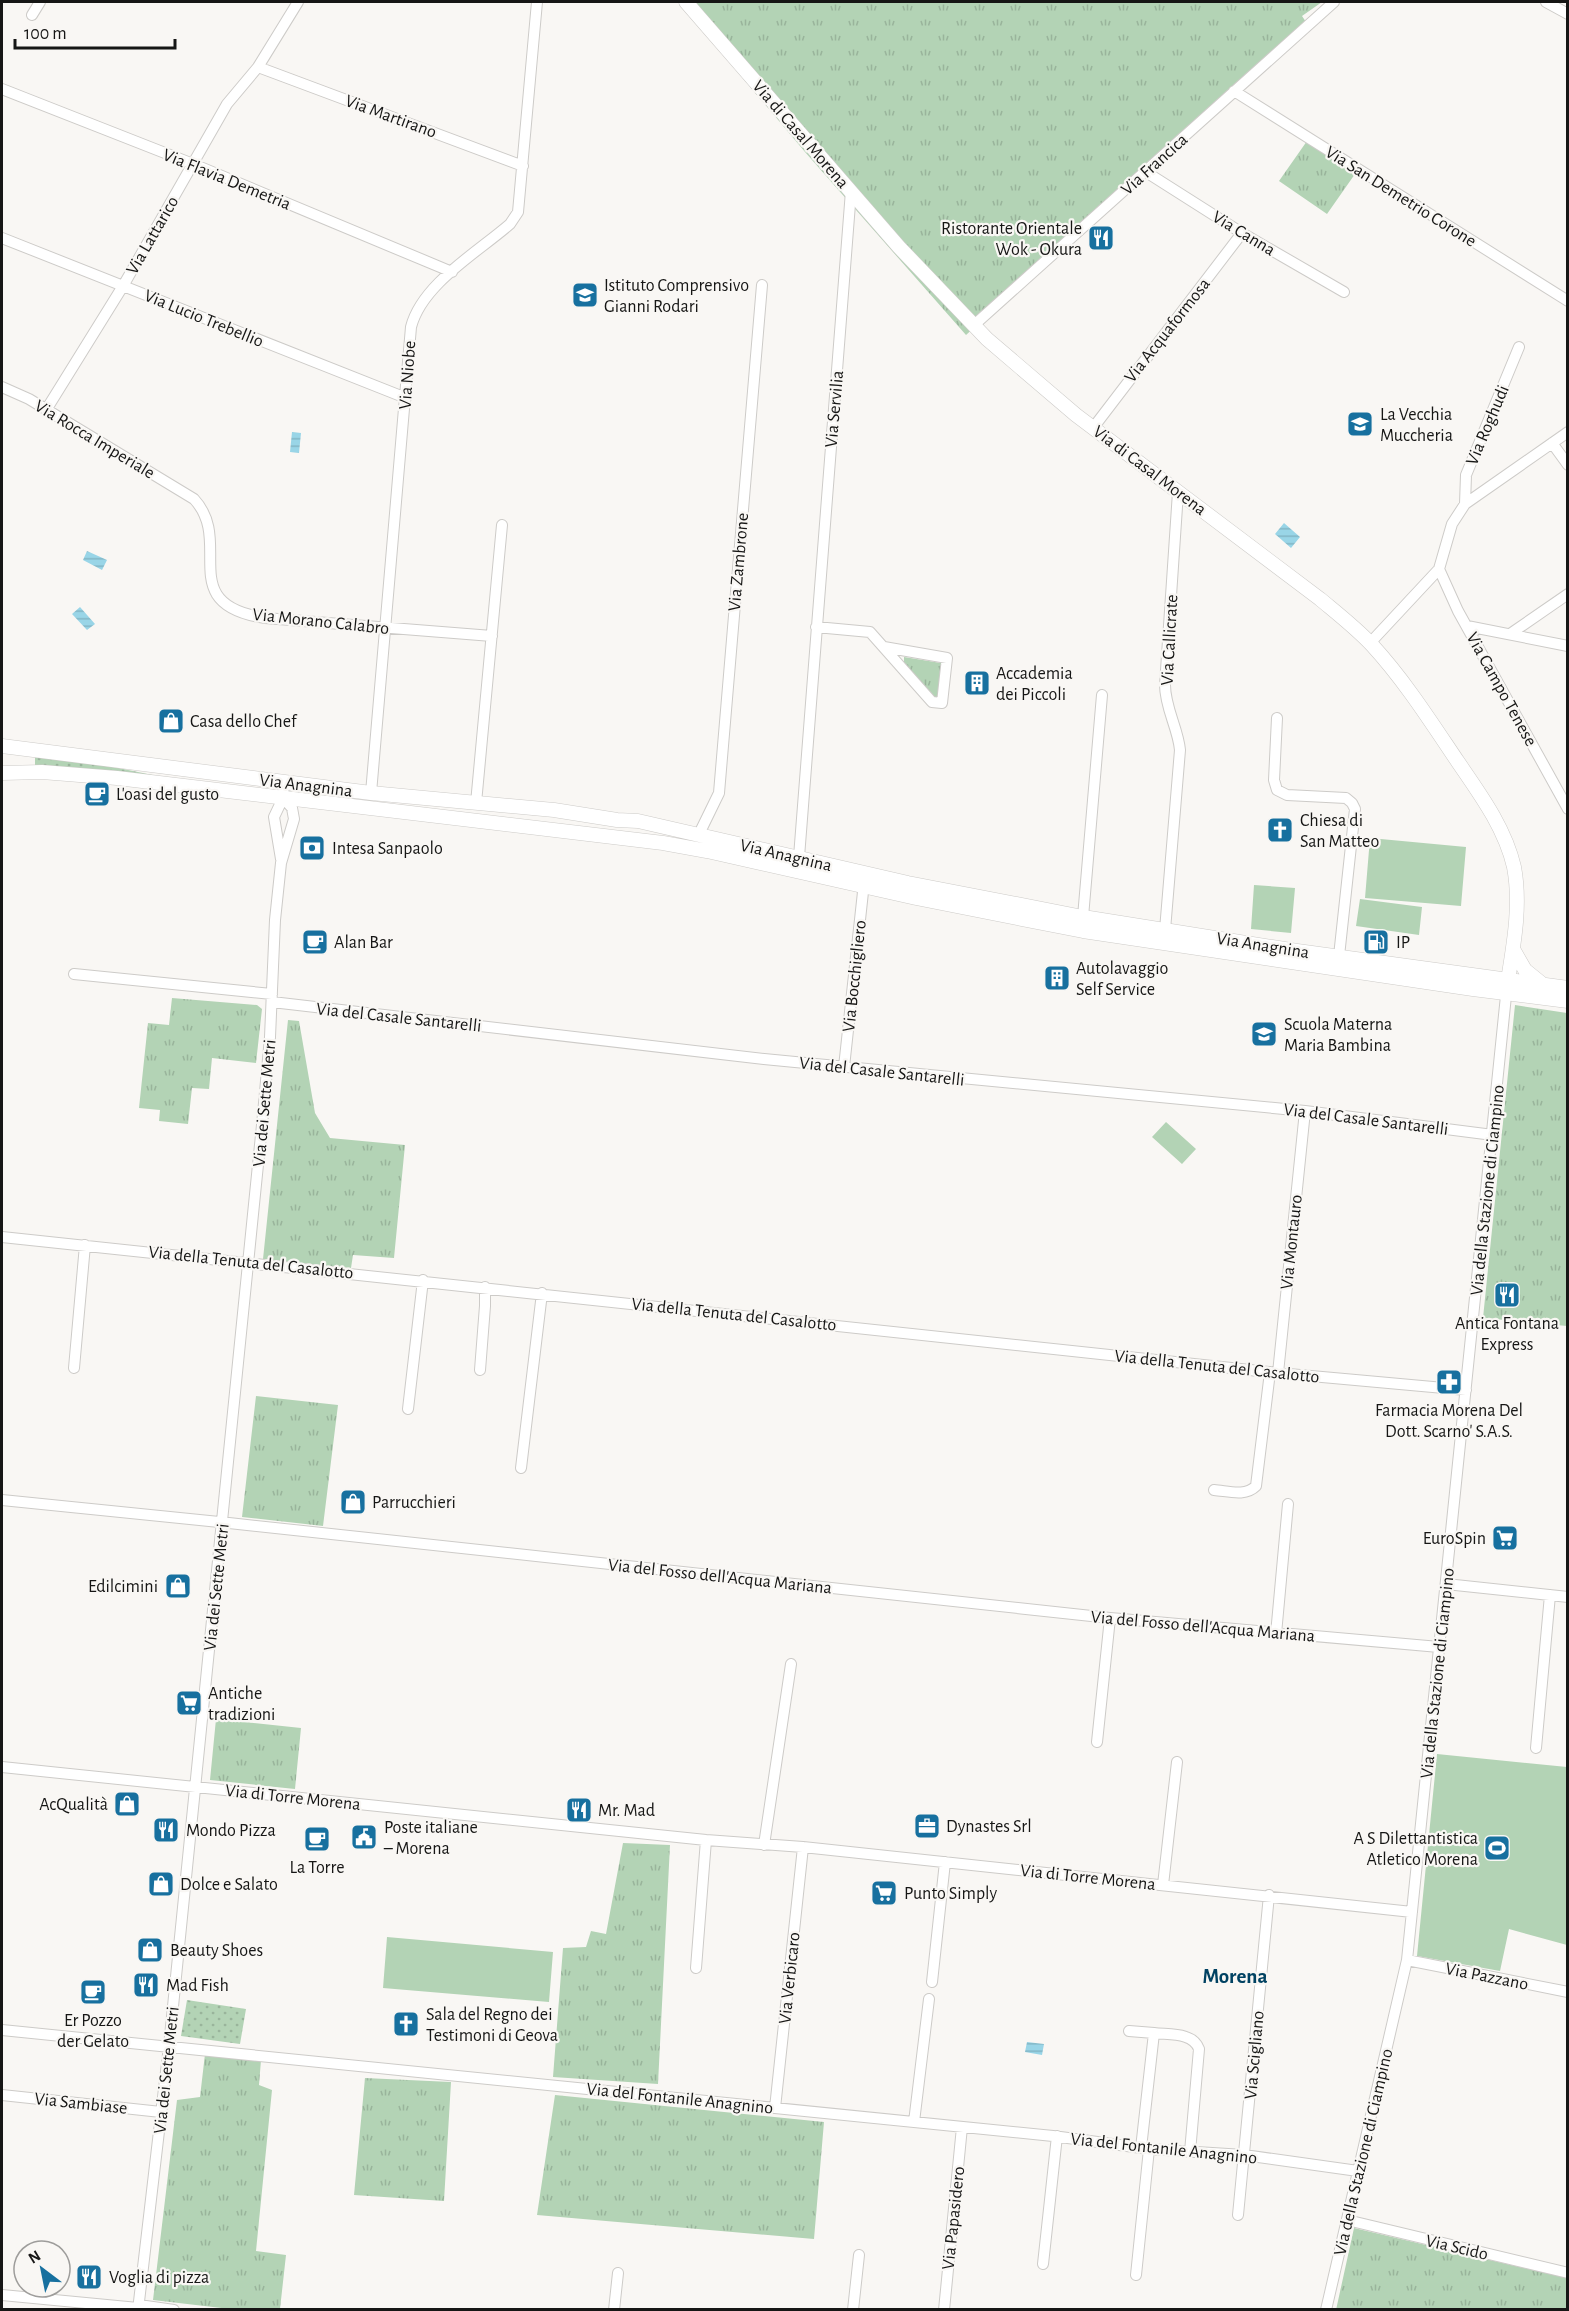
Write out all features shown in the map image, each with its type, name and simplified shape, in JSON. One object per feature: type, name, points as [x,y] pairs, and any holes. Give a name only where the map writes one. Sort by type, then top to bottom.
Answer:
[{"type":"main road","name":"Via di Casal Morena","points":[[686,2],[899,247],[974,326],[1038,384],[1312,592],[1370,643],[1415,700],[1476,788],[1501,831],[1511,855],[1516,882],[1517,908],[1507,987]]},
{"type":"main road","name":"Via Anagnina","points":[[2,746],[371,793],[638,821],[908,883],[1083,918],[1488,977],[1507,987],[1568,988]]},
{"type":"main road","name":"Via Anagnina","points":[[2,773],[42,772],[87,775],[686,847],[861,886],[1083,931],[1507,987],[1568,1001]]},
{"type":"main road","points":[[1488,977],[1513,949],[1527,973],[1546,986]]},
{"type":"street","points":[[32,15],[40,2]]},
{"type":"street","name":"Via Lattarico","points":[[46,410],[123,286],[227,104],[258,67],[298,2]]},
{"type":"street","name":"Via Niobe","points":[[371,793],[410,338],[414,318],[429,294],[515,218],[520,207],[537,2]]},
{"type":"street","name":"Via Francica","points":[[974,326],[1334,2]]},
{"type":"street","points":[[1546,2],[1568,14]]},
{"type":"street","name":"Via Martirano","points":[[258,67],[523,166]]},
{"type":"street","name":"Via Flavia Demetria","points":[[2,89],[193,164],[452,272]]},
{"type":"street","name":"Via San Demetrio Corone","points":[[1234,91],[1568,301]]},
{"type":"street","name":"Via Canna","points":[[1146,172],[1242,233],[1344,292]]},
{"type":"street","name":"Via Servilia","points":[[799,857],[851,191]]},
{"type":"street","name":"Via Acquaformosa","points":[[1093,428],[1242,233]]},
{"type":"street","name":"Via Lucio Trebellio","points":[[2,238],[406,398]]},
{"type":"street","name":"Via Zambrone","points":[[699,834],[719,793],[762,285]]},
{"type":"street","name":"Via Roghudi","points":[[1465,504],[1466,475],[1519,347]]},
{"type":"street","name":"Via Rocca Imperiale","points":[[2,387],[18,393],[187,494],[204,511],[211,535]]},
{"type":"street","name":"Via Roghudi","points":[[1370,643],[1438,569],[1452,524],[1465,504],[1568,432]]},
{"type":"street","points":[[1552,443],[1568,465]]},
{"type":"street","name":"Via Callicrate","points":[[1165,930],[1180,750],[1177,733],[1166,702],[1165,687],[1178,492]]},
{"type":"street","points":[[476,803],[502,525]]},
{"type":"street","name":"Via Morano Calabro","points":[[211,535],[209,566],[211,583],[222,600],[234,609],[265,618],[492,636]]},
{"type":"street","name":"Via Campo Tenese","points":[[1438,569],[1567,808]]},
{"type":"street","points":[[1510,634],[1568,594]]},
{"type":"street","points":[[1467,626],[1568,646]]},
{"type":"street","points":[[816,627],[870,632],[932,702],[942,703],[947,658],[884,647]]},
{"type":"street","points":[[1083,918],[1102,695]]},
{"type":"street","points":[[1277,718],[1274,780],[1278,790],[1287,795],[1346,798],[1355,808],[1339,956]]},
{"type":"street","points":[[283,798],[284,782]]},
{"type":"street","name":"Via dei Sette Metri","points":[[138,2308],[169,2046],[270,1048],[273,936],[281,863],[294,819],[292,808],[283,798],[274,817],[281,863]]},
{"type":"street","points":[[577,834],[584,827],[587,814]]},
{"type":"street","name":"Via Bocchigliero","points":[[844,1066],[863,892],[861,886]]},
{"type":"street","name":"Via del Casale Santarelli","points":[[74,974],[764,1059],[1305,1111],[1493,1135]]},
{"type":"street","name":"Via della Stazione di Ciampino","points":[[1326,2310],[1407,1960],[1507,987]]},
{"type":"street","name":"Via Montauro","points":[[1214,1490],[1245,1493],[1251,1491],[1256,1485],[1274,1372],[1305,1111]]},
{"type":"street","name":"Via della Tenuta del Casalotto","points":[[2,1237],[1274,1372],[1466,1390]]},
{"type":"street","points":[[74,1368],[84,1245]]},
{"type":"street","points":[[408,1409],[423,1280]]},
{"type":"street","points":[[480,1370],[485,1287]]},
{"type":"street","points":[[521,1468],[542,1293]]},
{"type":"street","name":"Via del Fosso dell'Acqua Mariana","points":[[2,1500],[1110,1618],[1439,1647]]},
{"type":"street","points":[[1276,1634],[1288,1504]]},
{"type":"street","points":[[1446,1584],[1568,1597]]},
{"type":"street","points":[[1536,1748],[1550,1595]]},
{"type":"street","points":[[1096,1742],[1110,1618]]},
{"type":"street","points":[[764,1845],[790,1664]]},
{"type":"street","points":[[1162,1885],[1177,1762]]},
{"type":"street","name":"Via di Torre Morena","points":[[2,1767],[706,1840],[802,1847],[1269,1895],[1412,1912]]},
{"type":"street","points":[[696,1968],[706,1840]]},
{"type":"street","name":"Via Verbicaro","points":[[775,2108],[802,1847]]},
{"type":"street","points":[[932,1982],[945,1862]]},
{"type":"street","name":"Via Scigliano","points":[[1238,2215],[1269,1895]]},
{"type":"street","name":"Via Pazzano","points":[[1407,1960],[1568,1992]]},
{"type":"street","points":[[914,2122],[929,1999]]},
{"type":"street","name":"Via del Fontanile Anagnino","points":[[2,2030],[1057,2136],[1145,2148],[1244,2156],[1358,2170]]},
{"type":"street","points":[[1129,2031],[1188,2037],[1196,2042],[1199,2049],[1190,2152]]},
{"type":"street","points":[[1136,2275],[1154,2033]]},
{"type":"street","name":"Via Sambiase","points":[[2,2095],[161,2112]]},
{"type":"street","name":"Via Papasidero","points":[[944,2310],[962,2127]]},
{"type":"street","points":[[1043,2264],[1057,2136]]},
{"type":"street","name":"Via Scido","points":[[1347,2220],[1568,2273]]},
{"type":"street","points":[[853,2310],[860,2255]]},
{"type":"street","points":[[614,2310],[618,2273]]},
{"type":"street","points":[[2,2295],[174,2310]]},
{"type":"green space","points":[[679,2],[1322,2],[1302,16],[1308,25],[966,335],[805,152]]},
{"type":"green space","points":[[1307,141],[1355,174],[1327,214],[1279,181]]},
{"type":"green space","points":[[904,657],[941,663],[939,697],[933,697],[904,664]]},
{"type":"green space","points":[[35,757],[99,764],[167,778],[35,766]]},
{"type":"green space","points":[[1370,838],[1466,847],[1461,906],[1365,898]]},
{"type":"green space","points":[[1254,885],[1295,888],[1291,933],[1251,929]]},
{"type":"green space","points":[[1360,899],[1422,907],[1419,935],[1356,926]]},
{"type":"green space","points":[[172,998],[257,1005],[262,1009],[256,1063],[212,1058],[209,1089],[192,1088],[188,1124],[159,1121],[160,1110],[139,1108],[148,1023],[169,1025]]},
{"type":"green space","points":[[1515,1005],[1567,1013],[1567,1326],[1483,1318]]},
{"type":"green space","points":[[288,1020],[299,1021],[315,1113],[330,1138],[405,1145],[394,1258],[353,1255],[351,1268],[263,1259]]},
{"type":"green space","points":[[1166,1122],[1196,1149],[1182,1164],[1152,1137]]},
{"type":"green space","points":[[256,1396],[338,1405],[323,1526],[242,1517]]},
{"type":"green space","points":[[216,1719],[301,1728],[295,1789],[210,1780]]},
{"type":"green space","name":"A S Dilettantistica Atletico Morena","points":[[1437,1754],[1567,1767],[1567,1945],[1509,1929],[1500,1971],[1417,1956]]},
{"type":"green space","points":[[623,1843],[670,1845],[658,2084],[553,2077],[563,1948],[586,1947],[591,1931],[606,1934]]},
{"type":"green space","points":[[387,1937],[553,1952],[549,2002],[383,1988]]},
{"type":"green space","points":[[187,2000],[246,2009],[240,2044],[181,2036]]},
{"type":"green space","points":[[205,2054],[261,2060],[259,2085],[272,2090],[256,2251],[286,2255],[280,2309],[230,2309],[153,2300],[177,2100],[200,2097]]},
{"type":"green space","points":[[365,2078],[451,2082],[444,2201],[354,2195]]},
{"type":"green space","points":[[555,2095],[824,2122],[814,2239],[537,2215]]},
{"type":"green space","points":[[1354,2228],[1567,2278],[1567,2309],[1336,2310]]},
{"type":"water","points":[[292,432],[301,433],[299,453],[290,452]]},
{"type":"water","points":[[1284,523],[1300,537],[1291,548],[1275,534]]},
{"type":"water","points":[[87,551],[107,560],[102,570],[83,560]]},
{"type":"water","points":[[80,607],[95,624],[87,630],[72,614]]},
{"type":"water","points":[[1027,2042],[1044,2044],[1042,2055],[1025,2052]]},
{"type":"place","name":"Ristorante Orientale Wok - Okura","points":[[1101,238]]},
{"type":"place","name":"Istituto Comprensivo Gianni Rodari","points":[[585,295]]},
{"type":"place","name":"La Vecchia Muccheria","points":[[1360,424]]},
{"type":"place","name":"Accademia dei Piccoli","points":[[977,683]]},
{"type":"place","name":"Casa dello Chef","points":[[171,721]]},
{"type":"place","name":"L'oasi del gusto","points":[[97,794]]},
{"type":"place","name":"Chiesa di San Matteo","points":[[1280,830]]},
{"type":"place","name":"Intesa Sanpaolo","points":[[312,848]]},
{"type":"place","name":"Alan Bar","points":[[315,942]]},
{"type":"place","name":"IP","points":[[1376,942]]},
{"type":"place","name":"Autolavaggio Self Service","points":[[1057,978]]},
{"type":"place","name":"Scuola Materna Maria Bambina","points":[[1264,1034]]},
{"type":"place","name":"Antica Fontana Express","points":[[1507,1295]]},
{"type":"place","name":"Farmacia Morena Del Dott. Scarno' S.A.S.","points":[[1449,1382]]},
{"type":"place","name":"Parrucchieri","points":[[353,1502]]},
{"type":"place","name":"EuroSpin","points":[[1505,1538]]},
{"type":"place","name":"Edilcimini","points":[[178,1586]]},
{"type":"place","name":"Antiche tradizioni","points":[[189,1703]]},
{"type":"place","name":"AcQualità","points":[[127,1804]]},
{"type":"place","name":"Mr. Mad","points":[[579,1810]]},
{"type":"place","name":"Dynastes Srl","points":[[927,1826]]},
{"type":"place","name":"Mondo Pizza","points":[[166,1830]]},
{"type":"place","name":"Poste italiane – Morena","points":[[364,1837]]},
{"type":"place","name":"La Torre","points":[[317,1839]]},
{"type":"place","name":"A S Dilettantistica Atletico Morena","points":[[1497,1848]]},
{"type":"place","name":"Dolce e Salato","points":[[161,1884]]},
{"type":"place","name":"Punto Simply","points":[[884,1893]]},
{"type":"place","name":"Beauty Shoes","points":[[150,1950]]},
{"type":"place","name":"Mad Fish","points":[[146,1985]]},
{"type":"place","name":"Er Pozzo der Gelato","points":[[93,1992]]},
{"type":"place","name":"Sala del Regno dei Testimoni di Geova","points":[[406,2024]]},
{"type":"place","name":"Voglia di pizza","points":[[89,2277]]},
{"type":"district","name":"Morena","points":[[1235,1976]]}]
